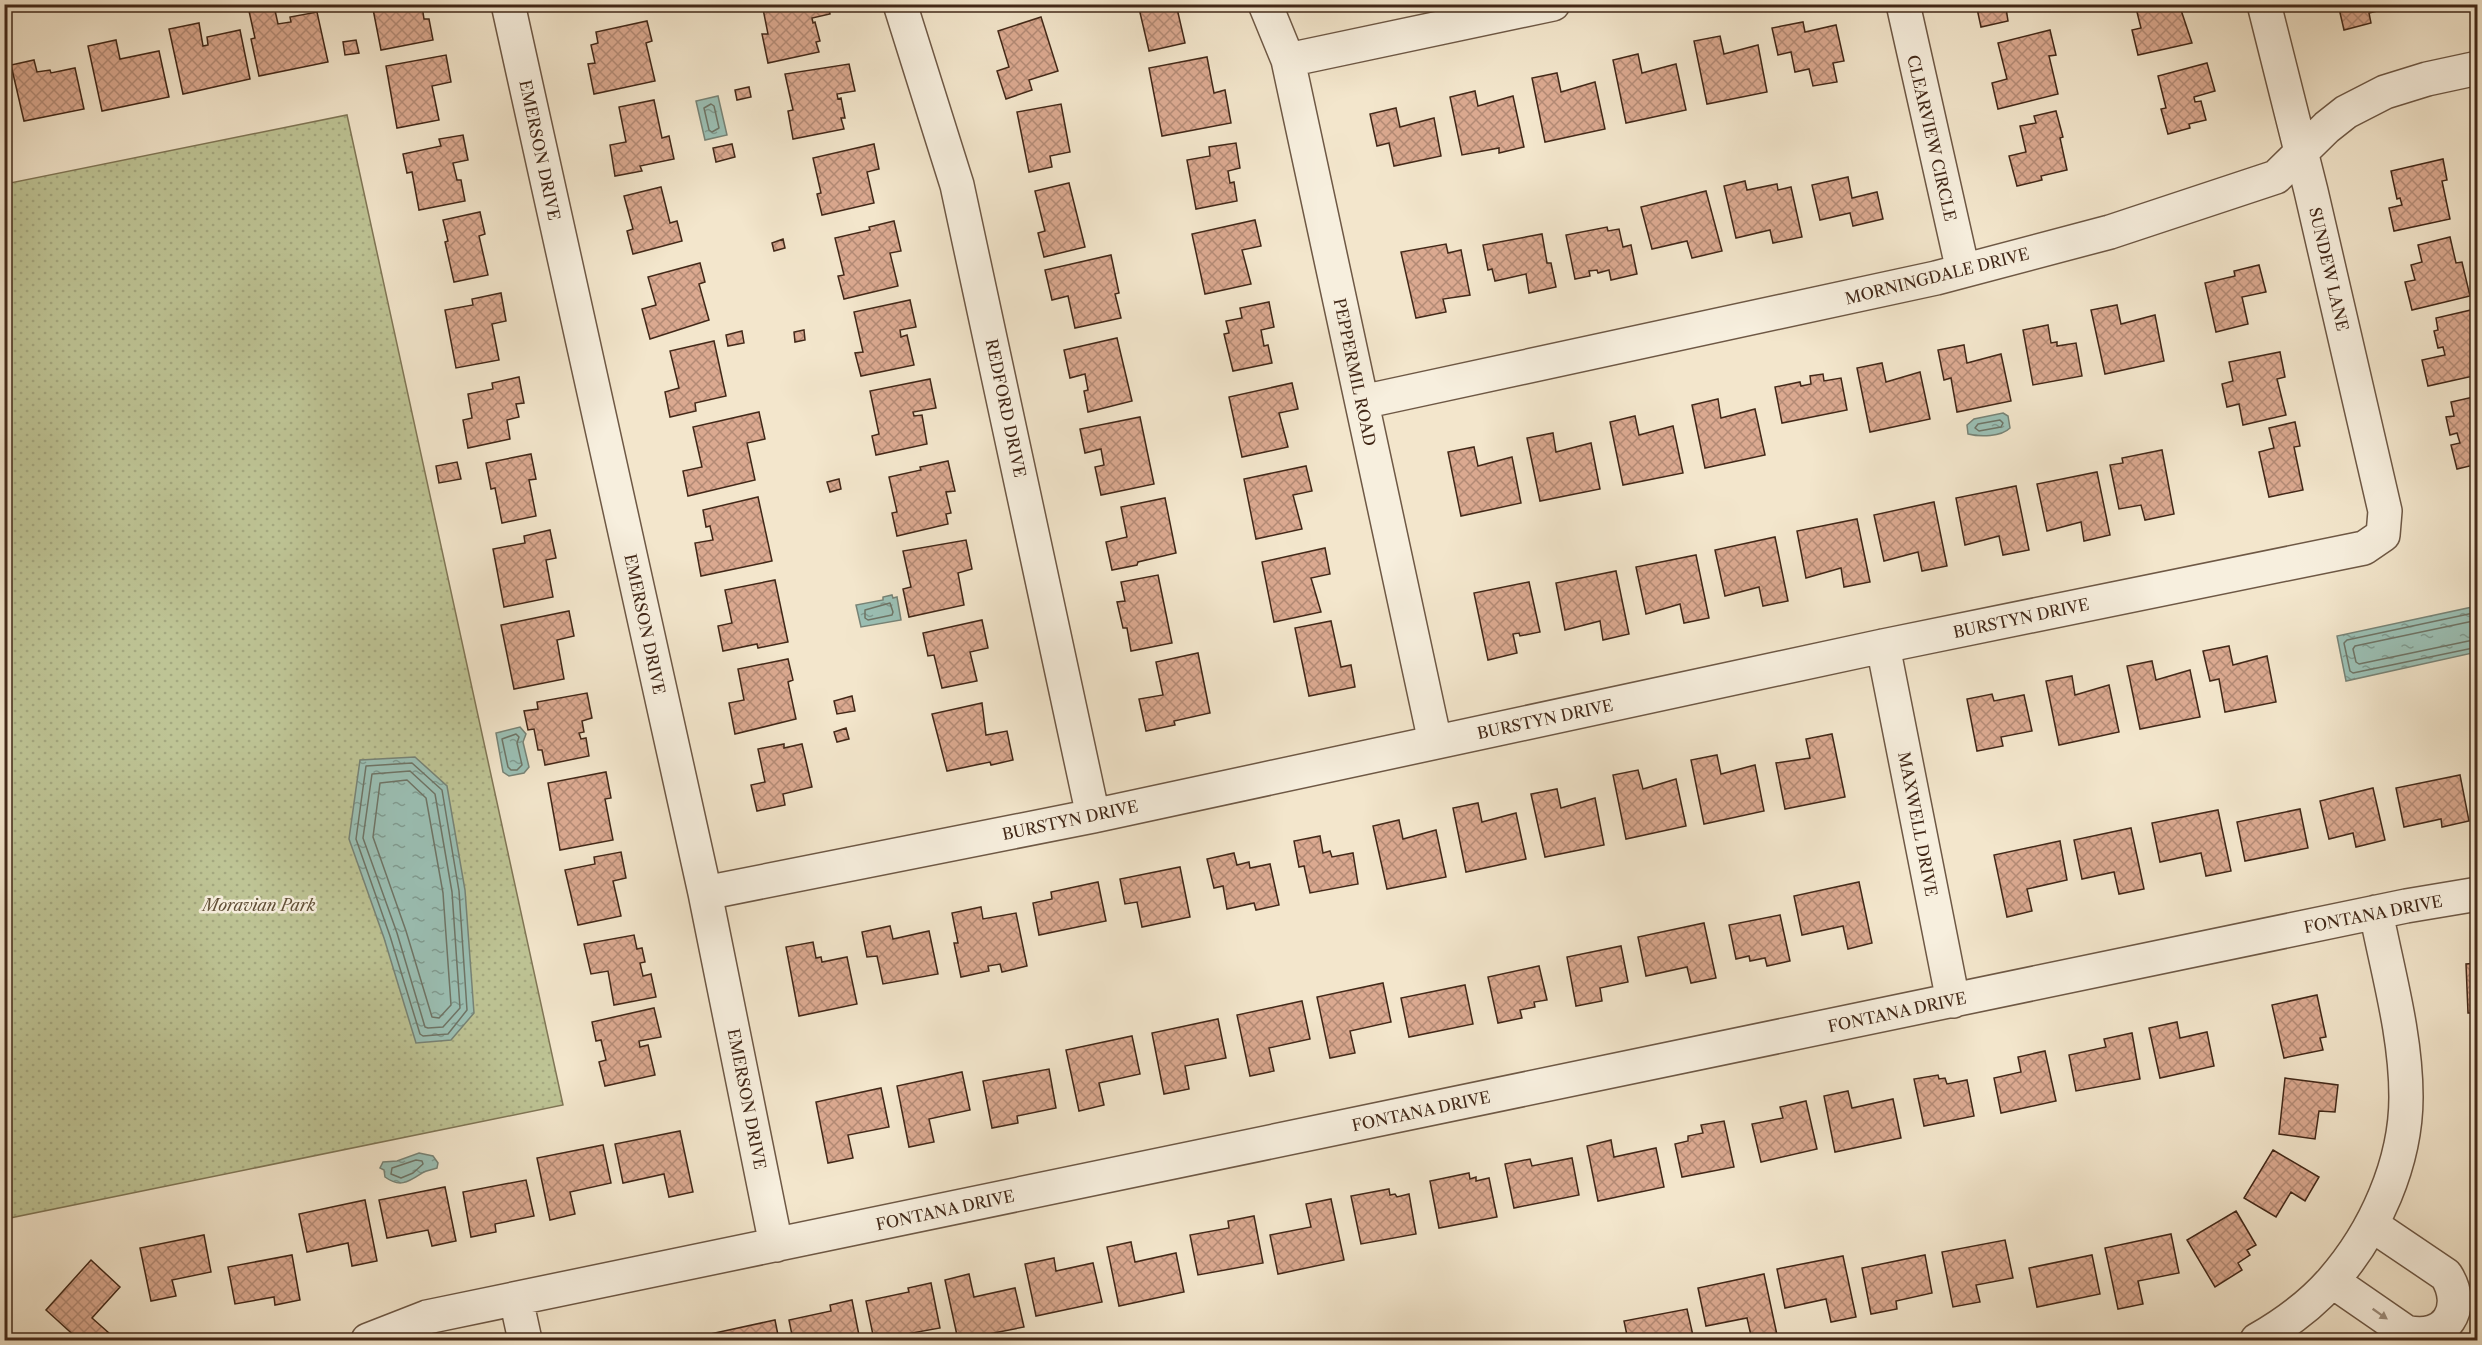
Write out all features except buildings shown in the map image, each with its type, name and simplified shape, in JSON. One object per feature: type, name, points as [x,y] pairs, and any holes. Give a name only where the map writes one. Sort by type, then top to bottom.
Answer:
[{"type":"street","name":"EMERSON DRIVE","points":[[508,4],[705,893],[776,1245]]},
{"type":"street","name":"REDFORD DRIVE","points":[[900,4],[957,185],[1094,816]]},
{"type":"street","name":"PEPPERMIL ROAD","points":[[1265,4],[1288,60],[1435,742]]},
{"type":"street","points":[[1288,60],[1553,4]]},
{"type":"street","name":"CLEARVIEW CIRCLE","points":[[1902,4],[1963,271]]},
{"type":"street","name":"SUNDEW LANE","points":[[2264,4],[2385,511],[2383,535]]},
{"type":"street","name":"MORNINGDALE DRIVE","points":[[1362,402],[1963,271],[2110,232],[2276,177],[2346,112],[2385,92],[2427,79],[2478,68]]},
{"type":"street","name":"BURSTYN DRIVE","points":[[705,893],[1094,816],[1883,646],[2364,548],[2383,535]]},
{"type":"street","name":"MAXWELL DRIVE","points":[[1883,646],[1953,1001]]},
{"type":"street","name":"FONTANA DRIVE","points":[[368,1341],[427,1317],[2376,912],[2478,894]]},
{"type":"street","points":[[2258,1341],[2287,1322],[2332,1281],[2372,1224],[2395,1164],[2403,1132],[2406,1099],[2403,1056],[2376,912]]},
{"type":"street","points":[[2332,1281],[2406,1332],[2419,1335],[2434,1333],[2448,1322],[2455,1301],[2452,1285],[2446,1275],[2372,1224]]},
{"type":"street","points":[[516,1299],[525,1341]]},
{"type":"green space","name":"Moravian Park","points":[[347,115],[563,1105],[5,1219],[5,184]]},
{"type":"water","points":[[718,96],[727,135],[705,140],[696,101]]},
{"type":"water","points":[[2003,413],[2008,416],[2010,428],[2006,431],[1990,436],[1968,434],[1967,425],[1974,419]]},
{"type":"water","points":[[892,595],[893,598],[897,597],[901,620],[861,627],[856,605],[883,600],[883,597]]},
{"type":"water","points":[[2477,606],[2477,652],[2346,681],[2337,636]]},
{"type":"water","points":[[520,727],[526,734],[523,742],[529,767],[524,773],[509,776],[503,772],[496,733]]},
{"type":"water","points":[[415,757],[447,786],[465,890],[474,1013],[451,1040],[416,1043],[384,938],[349,839],[360,760]]},
{"type":"water","points":[[419,1153],[433,1156],[438,1163],[437,1168],[400,1183],[385,1177],[384,1170],[380,1168],[383,1162],[397,1161]]}]
